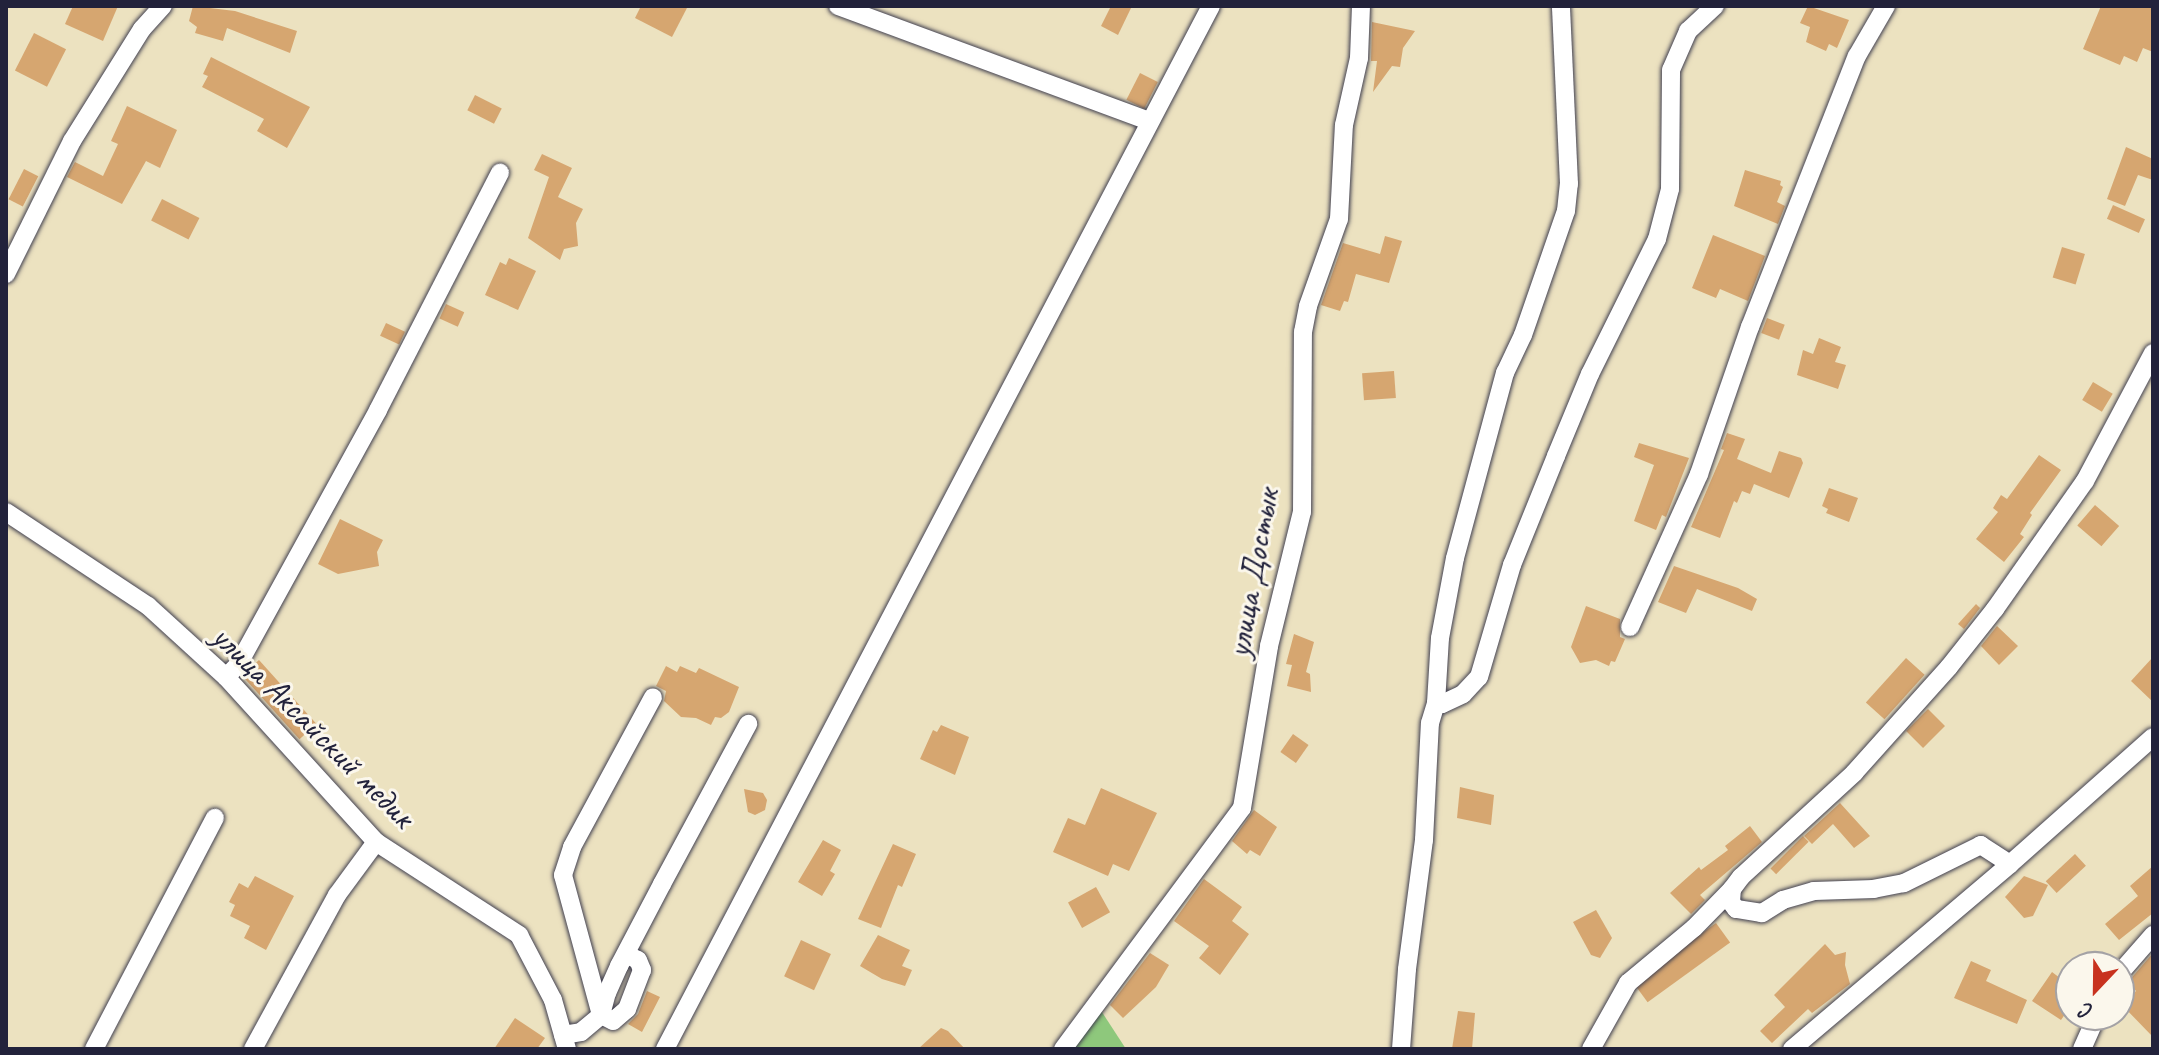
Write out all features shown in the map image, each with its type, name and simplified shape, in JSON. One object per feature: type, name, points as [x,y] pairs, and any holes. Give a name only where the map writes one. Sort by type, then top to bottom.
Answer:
[{"type":"street","points":[[6,274],[72,141],[142,29],[163,6]]},
{"type":"street","points":[[838,6],[1149,121]]},
{"type":"street","points":[[665,1049],[1211,6]]},
{"type":"street","name":"улица Достык","points":[[1063,1049],[1242,808],[1269,646],[1302,512],[1303,332],[1308,306],[1339,219],[1344,125],[1359,58],[1361,6]]},
{"type":"street","points":[[1401,1049],[1407,969],[1424,840],[1430,723],[1436,703],[1440,638],[1455,558],[1505,373],[1523,335],[1566,211],[1569,184],[1561,6]]},
{"type":"street","points":[[1436,703],[1442,704],[1463,694],[1479,677],[1512,565],[1556,456],[1590,374],[1657,239],[1670,189],[1671,70],[1688,31],[1715,6]]},
{"type":"street","points":[[1630,627],[1699,474],[1750,327],[1857,56],[1886,6]]},
{"type":"street","points":[[226,677],[238,665],[378,410],[500,173]]},
{"type":"street","points":[[1591,1049],[1628,983],[1705,916],[1854,773],[1949,667],[1995,609],[2085,481],[2153,353]]},
{"type":"street","name":"улица Аксайский медик","points":[[6,512],[148,606],[226,677],[376,842],[519,935],[553,1000],[565,1042]]},
{"type":"street","points":[[601,1015],[563,875],[572,847],[653,697]]},
{"type":"street","points":[[565,1042],[601,1015],[607,993],[626,954],[748,724]]},
{"type":"street","points":[[1792,1049],[2010,864],[2153,737]]},
{"type":"street","points":[[94,1049],[215,818]]},
{"type":"street","points":[[253,1049],[337,895],[376,842]]},
{"type":"street","points":[[1705,916],[1743,911],[1762,913],[1783,900],[1814,891],[1874,889],[1904,883],[1981,845],[2010,864]]},
{"type":"street","points":[[1732,889],[1731,902],[1743,911]]},
{"type":"street","points":[[2135,956],[2153,935]]},
{"type":"green space","points":[[1098,1006],[1126,1049],[1064,1049]]},
{"type":"building","points":[[73,6],[118,6],[103,41],[65,24]]},
{"type":"building","points":[[193,6],[235,11],[297,31],[290,53],[227,28],[223,41],[195,33],[197,27],[189,21]]},
{"type":"building","points":[[641,6],[688,6],[672,37],[635,18]]},
{"type":"building","points":[[1111,6],[1132,6],[1118,35],[1101,26]]},
{"type":"building","points":[[1808,6],[1849,20],[1837,48],[1829,44],[1826,51],[1806,42],[1810,27],[1800,23]]},
{"type":"building","points":[[2101,6],[2153,6],[2153,52],[2143,48],[2137,62],[2124,56],[2120,65],[2083,49]]},
{"type":"building","points":[[1372,22],[1415,31],[1403,48],[1400,67],[1392,66],[1373,92],[1377,61],[1371,61]]},
{"type":"building","points":[[34,33],[66,49],[47,87],[15,70]]},
{"type":"building","points":[[211,57],[310,107],[287,148],[257,131],[264,119],[202,87],[208,76],[203,74]]},
{"type":"building","points":[[1140,73],[1158,82],[1144,109],[1126,100]]},
{"type":"building","points":[[475,95],[502,109],[494,124],[467,110]]},
{"type":"building","points":[[127,106],[177,130],[160,168],[146,161],[122,204],[67,177],[75,162],[103,176],[118,144],[111,141]]},
{"type":"building","points":[[2126,147],[2153,159],[2153,180],[2138,175],[2125,206],[2107,199]]},
{"type":"building","points":[[542,154],[572,168],[558,197],[583,209],[576,223],[578,246],[564,249],[560,260],[528,238],[549,177],[534,170]]},
{"type":"building","points":[[24,169],[38,176],[23,207],[9,199]]},
{"type":"building","points":[[1745,170],[1781,181],[1783,187],[1777,202],[1785,206],[1778,224],[1734,206]]},
{"type":"building","points":[[162,199],[199,218],[189,239],[151,220]]},
{"type":"building","points":[[2113,205],[2145,219],[2139,233],[2107,219]]},
{"type":"building","points":[[1713,235],[1765,256],[1748,301],[1720,289],[1716,298],[1692,288]]},
{"type":"building","points":[[1385,236],[1402,241],[1389,283],[1356,274],[1348,302],[1344,301],[1340,311],[1321,305],[1343,243],[1380,254]]},
{"type":"building","points":[[2062,247],[2085,254],[2076,285],[2053,278]]},
{"type":"building","points":[[509,258],[536,271],[518,310],[485,295],[500,262],[506,265]]},
{"type":"building","points":[[446,304],[464,312],[458,327],[439,319]]},
{"type":"building","points":[[1767,318],[1785,325],[1779,340],[1761,333]]},
{"type":"building","points":[[386,323],[405,332],[399,345],[380,336]]},
{"type":"building","points":[[1819,338],[1841,347],[1835,362],[1846,365],[1838,389],[1797,375],[1803,350],[1813,354]]},
{"type":"building","points":[[1394,371],[1396,398],[1364,400],[1362,373]]},
{"type":"building","points":[[2093,382],[2113,394],[2102,412],[2082,400]]},
{"type":"building","points":[[1727,433],[1745,439],[1737,459],[1771,473],[1779,451],[1801,458],[1803,463],[1789,498],[1754,484],[1750,494],[1742,491],[1737,503],[1734,501],[1720,538],[1691,527],[1724,450],[1721,449]]},
{"type":"building","points":[[1639,443],[1689,458],[1666,517],[1662,515],[1656,530],[1634,521],[1654,465],[1634,457]]},
{"type":"building","points":[[2039,455],[2061,470],[2030,513],[2032,515],[2020,534],[2024,537],[2004,562],[1976,539],[1998,512],[1993,508],[2001,495],[2007,499]]},
{"type":"building","points":[[1829,488],[1858,498],[1849,522],[1826,513],[1828,509],[1822,506]]},
{"type":"building","points":[[2095,505],[2119,526],[2101,546],[2077,525]]},
{"type":"building","points":[[340,519],[383,540],[377,552],[379,566],[338,574],[318,564]]},
{"type":"building","points":[[1674,566],[1738,588],[1757,599],[1752,611],[1697,589],[1686,613],[1658,602]]},
{"type":"building","points":[[1976,604],[1980,608],[1964,629],[1958,624]]},
{"type":"building","points":[[1586,606],[1620,619],[1620,637],[1625,639],[1615,662],[1611,661],[1609,666],[1596,660],[1580,663],[1571,647]]},
{"type":"building","points":[[1997,626],[2018,646],[1999,665],[1981,646]]},
{"type":"building","points":[[1294,634],[1314,642],[1306,672],[1310,674],[1311,692],[1287,686],[1292,665],[1286,664]]},
{"type":"building","points":[[2153,657],[2153,702],[2131,681]]},
{"type":"building","points":[[1906,658],[1925,675],[1884,719],[1866,703]]},
{"type":"building","points":[[259,660],[317,724],[299,739],[242,675]]},
{"type":"building","points":[[666,666],[677,672],[680,666],[696,673],[699,668],[739,687],[729,712],[721,718],[715,717],[711,725],[696,718],[681,717],[664,701],[666,691],[656,686]]},
{"type":"building","points":[[1928,709],[1945,726],[1923,748],[1906,731]]},
{"type":"building","points":[[941,725],[969,737],[955,775],[920,759],[933,730],[937,732]]},
{"type":"building","points":[[1293,734],[1309,745],[1296,763],[1280,752]]},
{"type":"building","points":[[1460,787],[1494,795],[1491,825],[1457,818]]},
{"type":"building","points":[[1101,788],[1157,813],[1129,871],[1113,864],[1108,876],[1053,852],[1068,818],[1085,825]]},
{"type":"building","points":[[744,789],[763,793],[767,800],[765,810],[755,815],[748,812]]},
{"type":"building","points":[[1840,803],[1870,836],[1854,848],[1833,824],[1812,844],[1804,836]]},
{"type":"building","points":[[1254,810],[1277,827],[1260,856],[1250,850],[1247,854],[1232,841]]},
{"type":"building","points":[[1750,826],[1762,842],[1700,895],[1705,900],[1691,914],[1670,893],[1699,867],[1701,870],[1728,850],[1725,846]]},
{"type":"building","points":[[1803,836],[1809,842],[1776,874],[1770,869]]},
{"type":"building","points":[[823,840],[841,850],[830,871],[835,874],[822,896],[798,882]]},
{"type":"building","points":[[893,844],[916,854],[902,887],[898,885],[881,928],[858,919]]},
{"type":"building","points":[[2075,854],[2086,866],[2057,893],[2046,881]]},
{"type":"building","points":[[2153,866],[2153,913],[2119,940],[2105,924],[2138,896],[2130,886]]},
{"type":"building","points":[[255,876],[294,896],[266,950],[244,938],[250,926],[230,916],[235,905],[229,902],[239,883],[248,888]]},
{"type":"building","points":[[2024,876],[2048,885],[2033,916],[2024,918],[2005,897]]},
{"type":"building","points":[[1204,879],[1242,907],[1232,921],[1249,934],[1220,975],[1199,958],[1209,946],[1174,921]]},
{"type":"building","points":[[1096,887],[1110,912],[1082,928],[1068,903]]},
{"type":"building","points":[[1596,910],[1612,938],[1600,958],[1591,955],[1573,922]]},
{"type":"building","points":[[1716,923],[1730,942],[1648,1002],[1633,983]]},
{"type":"building","points":[[878,935],[910,950],[902,966],[912,970],[905,986],[882,979],[860,966]]},
{"type":"building","points":[[801,940],[831,954],[814,990],[784,976]]},
{"type":"building","points":[[1825,944],[1835,955],[1846,952],[1845,965],[1850,984],[1812,1013],[1808,1009],[1772,1043],[1760,1031],[1785,1007],[1774,995]]},
{"type":"building","points":[[1150,953],[1169,965],[1156,987],[1123,1018],[1110,1005]]},
{"type":"building","points":[[2153,953],[2153,1037],[2135,1018],[2135,974]]},
{"type":"building","points":[[1971,961],[1991,970],[1986,981],[2027,1000],[2017,1024],[1954,998]]},
{"type":"building","points":[[2052,972],[2055,974],[2055,1016],[2032,1001]]},
{"type":"building","points":[[647,991],[660,997],[642,1032],[628,1024],[638,1014]]},
{"type":"building","points":[[1458,1011],[1475,1013],[1472,1049],[1452,1049]]},
{"type":"building","points":[[515,1018],[545,1038],[537,1049],[494,1049]]},
{"type":"building","points":[[941,1028],[948,1031],[965,1049],[918,1049]]}]
